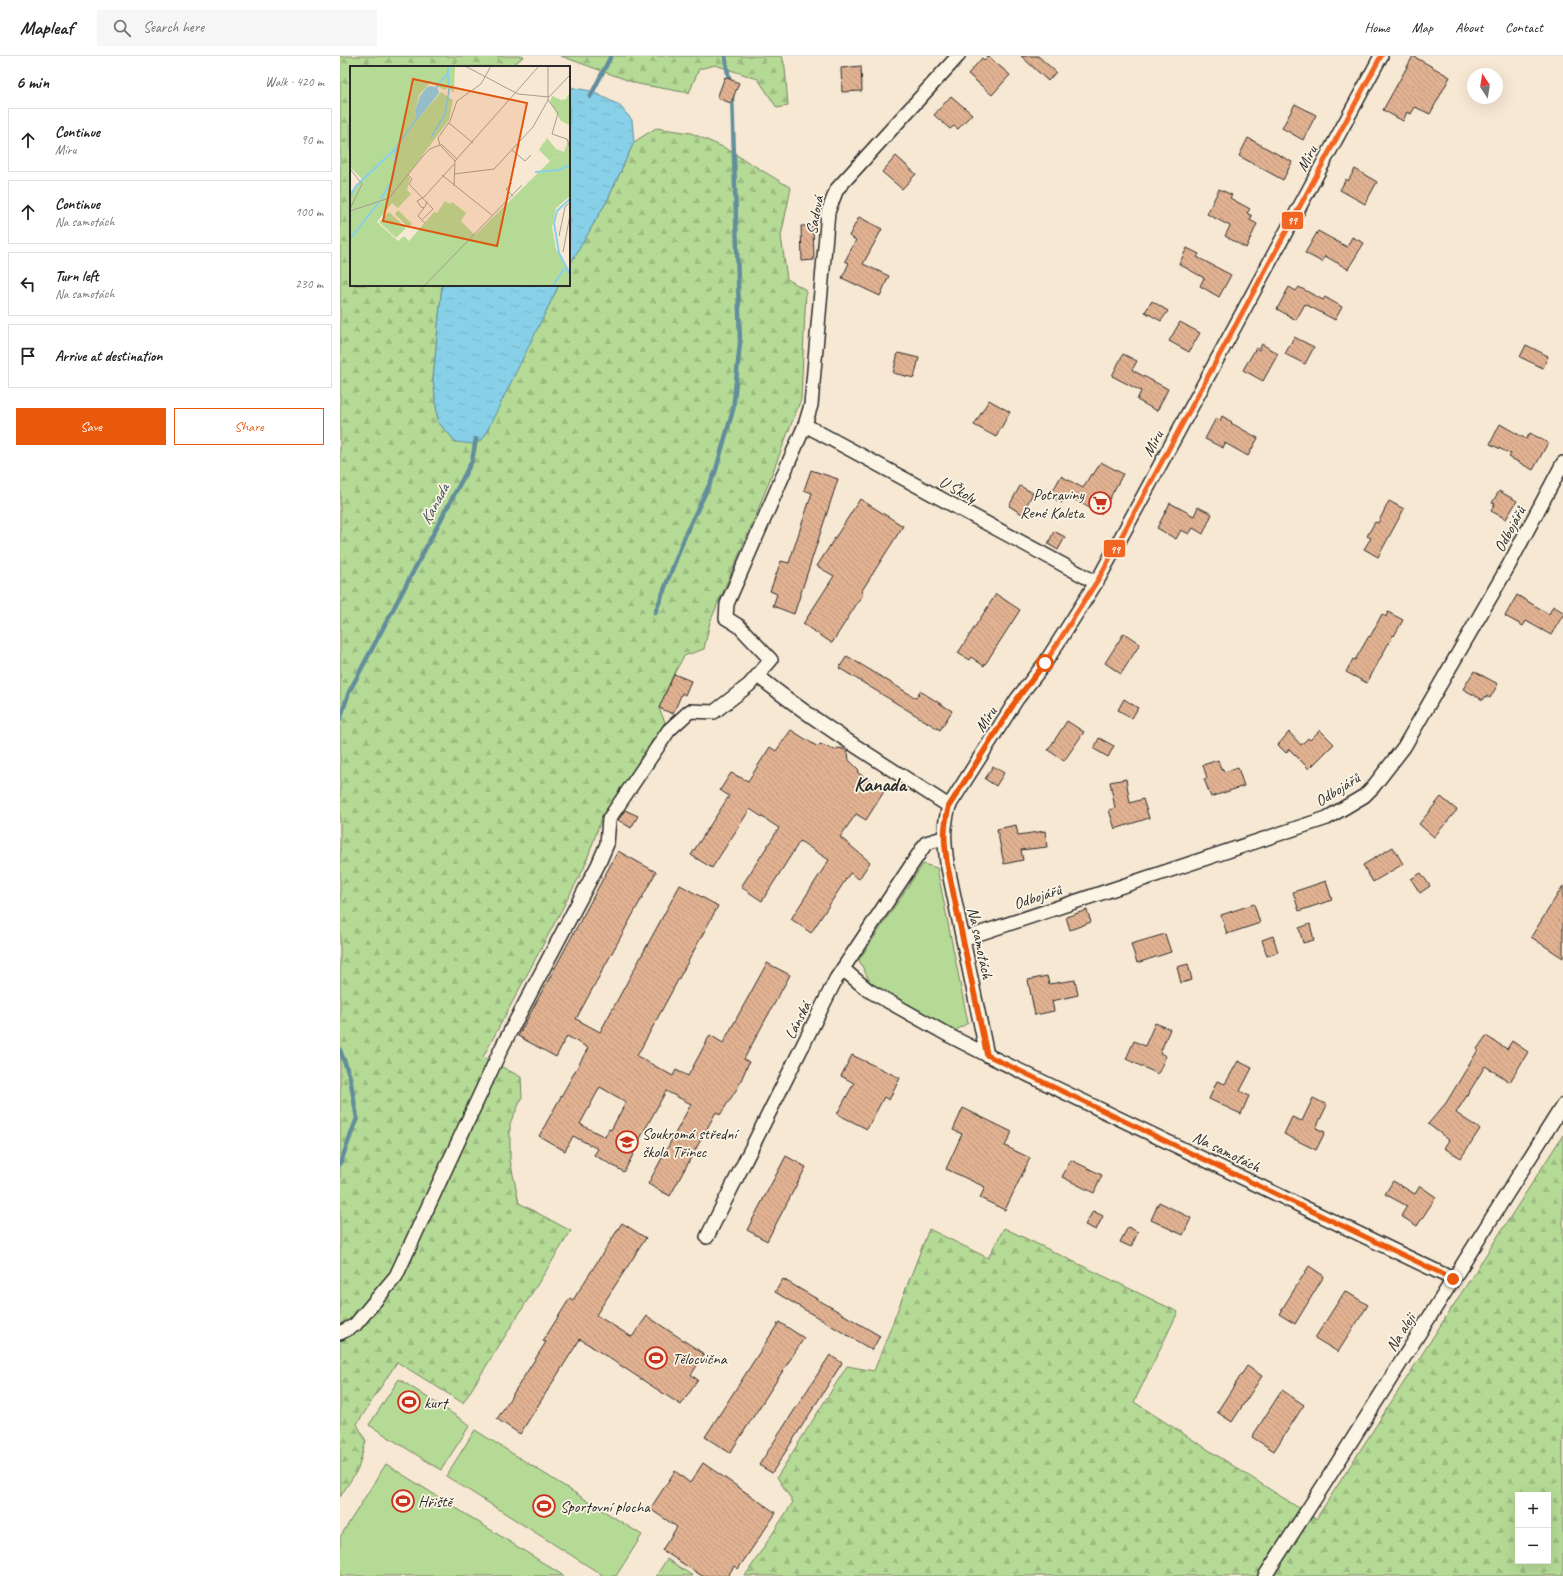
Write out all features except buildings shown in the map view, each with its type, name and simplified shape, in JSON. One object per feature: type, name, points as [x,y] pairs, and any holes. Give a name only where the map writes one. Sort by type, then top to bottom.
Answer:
[{"type":"street","name":"Sadová","points":[[758,676],[771,660],[739,626],[726,618],[727,604],[804,425],[811,405],[828,212],[837,189],[958,56]]},
{"type":"street","name":"Míru","points":[[944,838],[944,823],[949,806],[1017,699],[1045,663],[1106,564],[1381,56]]},
{"type":"street","name":"U Školy","points":[[804,425],[1095,582]]},
{"type":"street","name":"Odbojářů","points":[[963,939],[1327,818],[1364,796],[1373,787],[1404,747],[1510,565],[1563,464]]},
{"type":"street","points":[[340,1333],[355,1325],[396,1276],[502,1047],[598,865],[607,844],[609,819],[669,730],[690,711],[714,712],[749,685],[758,676],[780,694],[857,747],[949,806]]},
{"type":"street","name":"Na samotách","points":[[944,838],[987,1055]]},
{"type":"street","name":"Lánská","points":[[707,1237],[836,979],[844,970],[926,843],[944,838]]},
{"type":"street","name":"Na samotách","points":[[844,970],[868,990],[987,1055],[1453,1279]]},
{"type":"street","name":"Na aleji","points":[[1265,1576],[1563,1105]]},
{"type":"green space","points":[[340,56],[524,56],[512,66],[350,66],[350,286],[442,286],[433,379],[438,422],[456,442],[545,313],[558,286],[570,286],[570,264],[608,199],[634,142],[656,128],[691,133],[725,148],[791,188],[781,236],[787,279],[806,290],[801,399],[758,510],[710,622],[704,649],[684,656],[674,674],[659,708],[665,722],[602,817],[584,868],[483,1057],[521,1077],[522,1098],[510,1123],[510,1160],[519,1203],[571,1231],[463,1403],[397,1362],[357,1424],[366,1441],[358,1469],[340,1497]]},
{"type":"green space","points":[[561,56],[782,56],[785,67],[788,106],[777,108],[758,79],[715,65],[699,69],[689,93],[638,84]]},
{"type":"green space","points":[[923,864],[937,868],[968,1023],[953,1032],[872,986],[859,960]]},
{"type":"green space","points":[[1563,1135],[1563,1576],[745,1576],[793,1502],[777,1477],[847,1366],[874,1371],[929,1229],[988,1258],[1004,1228],[1178,1312],[1134,1402],[1316,1519]]},
{"type":"green space","name":"kurt","points":[[399,1379],[470,1425],[441,1470],[369,1425]]},
{"type":"green space","name":"Sportovní plocha","points":[[475,1430],[642,1535],[616,1576],[604,1576],[446,1476]]},
{"type":"green space","name":"Hřiště","points":[[386,1464],[564,1576],[340,1576],[340,1537]]},
{"type":"green space","points":[[667,1559],[693,1576],[656,1576]]},
{"type":"water","points":[[570,87],[591,91],[619,105],[632,120],[634,142],[608,199],[570,264]]},
{"type":"water","points":[[442,286],[559,286],[483,439],[473,444],[456,442],[438,422],[433,379]]},
{"type":"waterway","name":"Kanada","points":[[590,97],[611,56]]},
{"type":"waterway","points":[[725,56],[730,85]]},
{"type":"waterway","points":[[655,613],[687,531],[715,473],[733,410],[740,343],[732,94]]},
{"type":"waterway","name":"Kanada","points":[[340,719],[349,692],[472,461],[476,439]]},
{"type":"waterway","points":[[340,1050],[350,1077],[357,1118],[340,1164]]},
{"type":"transit line","name":"99","points":[[987,1055],[947,863],[945,834],[949,806],[1017,699],[1045,663],[1099,578],[1381,56]]},
{"type":"place","name":"Potraviny René Kaleta","points":[[1100,503]]},
{"type":"place","name":"Soukromá střední škola Třinec","points":[[627,1142]]},
{"type":"place","name":"Tělocvična","points":[[656,1358]]},
{"type":"place","name":"kurt","points":[[409,1402]]},
{"type":"place","name":"Hřiště","points":[[403,1501]]},
{"type":"place","name":"Sportovní plocha","points":[[544,1506]]},
{"type":"district","name":"Kanada","points":[[880,784]]},
{"type":"route","points":[[1045,663],[1017,699],[949,806],[944,823],[947,863],[987,1055],[1453,1279]]}]
